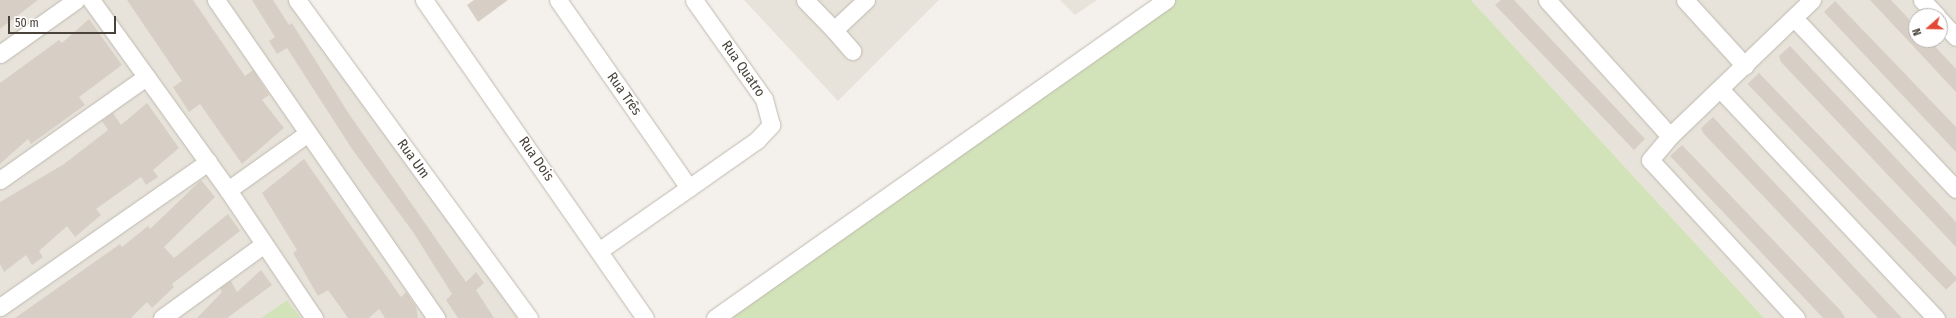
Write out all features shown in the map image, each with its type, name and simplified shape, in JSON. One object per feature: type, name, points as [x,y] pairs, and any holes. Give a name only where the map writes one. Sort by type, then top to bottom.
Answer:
[{"type":"street","points":[[0,54],[76,0]]},
{"type":"street","points":[[91,0],[228,190],[263,245],[314,318]]},
{"type":"street","points":[[216,0],[436,318]]},
{"type":"street","name":"Rua Um","points":[[297,0],[529,318]]},
{"type":"street","name":"Rua Dois","points":[[424,0],[600,250],[645,318]]},
{"type":"street","name":"Rua Três","points":[[558,0],[689,188]]},
{"type":"street","name":"Rua Quatro","points":[[689,188],[757,140],[771,125],[768,108],[694,0]]},
{"type":"street","points":[[805,0],[852,51]]},
{"type":"street","points":[[834,30],[866,0]]},
{"type":"street","points":[[715,318],[1166,0]]},
{"type":"street","points":[[1547,0],[1670,136]]},
{"type":"street","points":[[1685,0],[1745,66]]},
{"type":"street","points":[[1796,318],[1650,160],[1670,136],[1795,19],[1812,0]]},
{"type":"street","points":[[1922,0],[1930,8]]},
{"type":"street","points":[[1795,19],[1956,189]]},
{"type":"street","points":[[1948,28],[1956,37]]},
{"type":"street","points":[[0,180],[146,77]]},
{"type":"street","points":[[1720,89],[1936,318]]},
{"type":"street","points":[[228,190],[308,133]]},
{"type":"street","points":[[0,307],[208,162]]},
{"type":"street","points":[[600,250],[689,188]]},
{"type":"street","points":[[162,318],[263,245]]},
{"type":"shaded area","points":[[0,0],[296,0],[528,318],[301,318],[287,300],[261,318],[0,318]]},
{"type":"shaded area","points":[[744,0],[939,0],[838,101]]},
{"type":"shaded area","points":[[1060,0],[1097,0],[1075,15]]},
{"type":"shaded area","points":[[1471,0],[1956,0],[1956,318],[1764,318]]},
{"type":"green space","points":[[1172,0],[1471,0],[1764,318],[718,318]]},
{"type":"green space","points":[[287,300],[301,318],[261,318]]},
{"type":"building","points":[[0,0],[38,0],[0,29]]},
{"type":"building","points":[[127,0],[193,0],[245,76],[253,70],[269,95],[262,100],[284,128],[242,164],[200,104],[189,112],[173,87],[182,81]]},
{"type":"building","points":[[252,0],[273,0],[289,25],[292,23],[349,114],[466,282],[476,272],[484,283],[476,290],[494,318],[458,318],[446,300],[452,294],[413,232],[352,149],[287,48],[277,54],[269,41],[275,37]]},
{"type":"building","points":[[474,0],[508,0],[478,22],[467,5]]},
{"type":"building","points":[[1501,0],[1514,0],[1645,139],[1634,150],[1495,5]]},
{"type":"building","points":[[1870,0],[1891,0],[1908,18],[1908,41]]},
{"type":"building","points":[[1835,1],[1956,127],[1956,152],[1824,12]]},
{"type":"building","points":[[89,19],[122,65],[79,97],[85,105],[31,144],[28,139],[0,164],[0,83],[59,40],[62,43]]},
{"type":"building","points":[[1790,46],[1956,222],[1956,247],[1781,62],[1779,56]]},
{"type":"building","points":[[1915,48],[1936,48],[1956,69],[1956,92]]},
{"type":"building","points":[[1759,73],[1956,277],[1956,280],[1946,290],[1747,84]]},
{"type":"building","points":[[147,103],[179,148],[153,170],[158,177],[146,185],[141,177],[96,209],[101,215],[75,237],[67,226],[39,251],[43,257],[32,265],[26,255],[4,272],[0,264],[0,202],[64,164],[108,130],[102,121],[113,113],[121,125]]},
{"type":"building","points":[[1713,117],[1902,318],[1878,318],[1704,134],[1701,128]]},
{"type":"building","points":[[1682,145],[1841,311],[1845,318],[1823,318],[1670,156]]},
{"type":"building","points":[[304,159],[401,297],[406,292],[416,307],[418,318],[385,318],[379,309],[369,318],[348,318],[328,290],[318,296],[293,253],[297,250],[262,193]]},
{"type":"building","points":[[201,180],[215,197],[164,247],[174,258],[228,214],[240,231],[172,284],[174,287],[152,308],[147,302],[131,318],[15,318],[120,244],[122,247],[148,226],[150,229]]},
{"type":"building","points":[[261,270],[272,285],[227,318],[197,318],[222,292],[220,288],[231,281],[237,292]]}]
